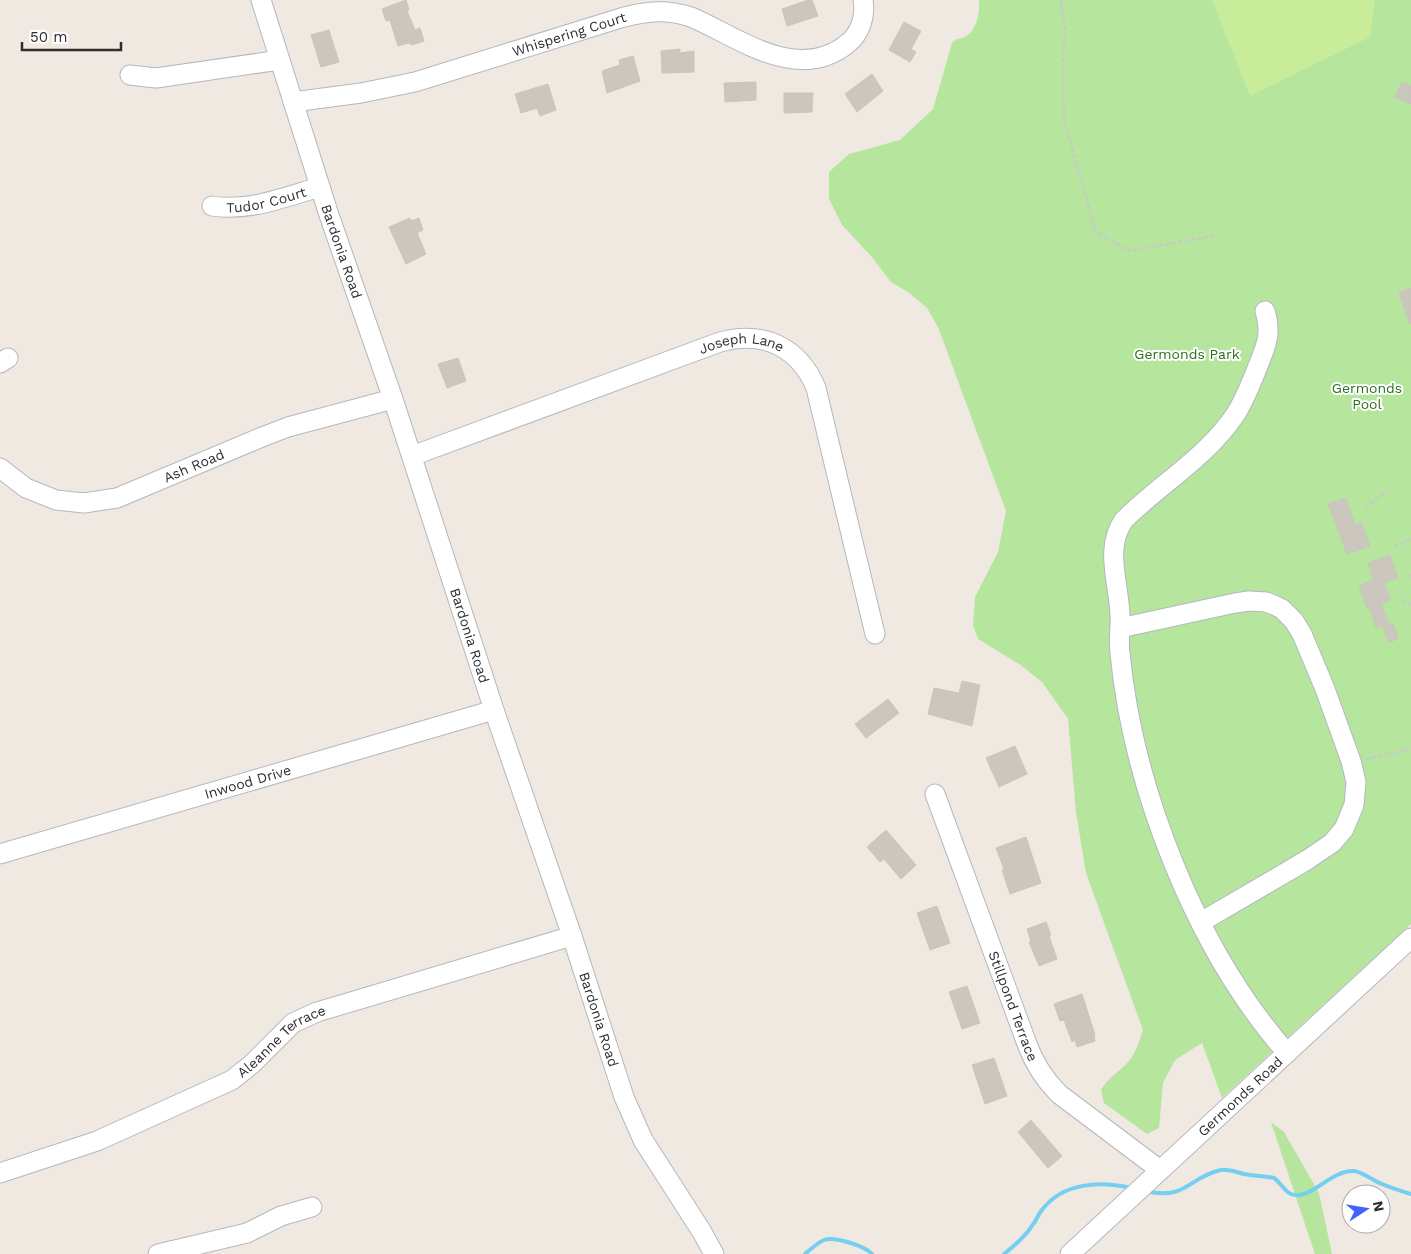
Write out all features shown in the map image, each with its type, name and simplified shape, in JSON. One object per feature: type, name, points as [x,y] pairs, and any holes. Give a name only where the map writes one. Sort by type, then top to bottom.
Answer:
[{"type":"street","name":"Bardonia Road","points":[[261,0],[320,187],[393,399],[494,710],[631,1115],[647,1148],[702,1232],[714,1254]]},
{"type":"street","name":"Whispering Court","points":[[293,102],[361,94],[416,82],[624,17],[658,11],[691,17],[777,57],[796,60],[816,58],[843,48],[856,35],[863,19],[863,0]]},
{"type":"street","points":[[130,76],[156,78],[280,60]]},
{"type":"street","name":"Tudor Court","points":[[212,206],[224,208],[251,207],[320,187]]},
{"type":"street","points":[[1265,312],[1269,324],[1268,336],[1251,384],[1235,415],[1209,446],[1130,514],[1117,532],[1114,554],[1120,615],[1119,651],[1124,691],[1140,763],[1162,834],[1182,883],[1224,964],[1265,1027],[1287,1052]]},
{"type":"street","name":"Joseph Lane","points":[[412,456],[720,342],[748,337],[775,344],[786,350],[801,363],[810,374],[816,388],[875,634]]},
{"type":"street","name":"Ash Road","points":[[0,468],[26,488],[56,500],[84,503],[117,498],[280,430],[393,399]]},
{"type":"street","points":[[1120,628],[1249,601],[1266,602],[1282,610],[1289,615],[1302,634],[1351,761],[1356,782],[1355,798],[1352,813],[1339,836],[1307,860],[1201,922]]},
{"type":"street","name":"Inwood Drive","points":[[0,854],[494,710]]},
{"type":"street","name":"Stillpond Terrace","points":[[935,794],[1036,1066],[1059,1094],[1160,1170]]},
{"type":"street","name":"Aleanne Terrace","points":[[0,1173],[97,1141],[232,1080],[252,1064],[293,1023],[316,1012],[572,936]]},
{"type":"street","name":"Germonds Road","points":[[1070,1254],[1411,938]]},
{"type":"street","points":[[158,1254],[247,1233],[281,1216],[312,1207]]},
{"type":"path","points":[[1061,0],[1065,32],[1063,57],[1064,120],[1096,232],[1129,251],[1218,234]]},
{"type":"path","points":[[1365,508],[1379,496],[1388,492]]},
{"type":"path","points":[[1395,546],[1411,539]]},
{"type":"path","points":[[1407,577],[1411,576]]},
{"type":"path","points":[[1403,601],[1411,604]]},
{"type":"path","points":[[1359,761],[1411,749]]},
{"type":"green space","name":"Germonds Park","points":[[979,0],[1411,0],[1411,924],[1222,1098],[1202,1043],[1175,1060],[1163,1083],[1159,1128],[1147,1134],[1104,1103],[1101,1090],[1131,1057],[1143,1030],[1086,873],[1076,812],[1068,719],[1042,682],[1019,664],[978,639],[973,625],[975,597],[998,552],[1006,511],[938,327],[927,308],[908,292],[891,282],[871,256],[842,225],[829,199],[829,172],[849,154],[900,140],[933,109],[952,43],[969,35],[973,30],[979,12]]},
{"type":"green space","points":[[1212,0],[1375,0],[1370,37],[1250,96]]},
{"type":"green space","points":[[1271,1122],[1284,1132],[1319,1193],[1332,1254],[1315,1254]]},
{"type":"building","points":[[406,0],[409,10],[407,11],[415,30],[420,28],[424,41],[412,45],[408,43],[398,46],[390,20],[386,21],[382,9]]},
{"type":"building","points":[[812,0],[818,16],[787,26],[782,9]]},
{"type":"building","points":[[904,22],[921,31],[911,49],[916,52],[910,62],[889,50]]},
{"type":"building","points":[[329,30],[339,62],[321,67],[311,35]]},
{"type":"building","points":[[680,49],[680,53],[694,51],[694,72],[662,73],[661,51]]},
{"type":"building","points":[[633,56],[640,81],[607,93],[602,71],[620,65],[619,60]]},
{"type":"building","points":[[872,74],[883,91],[857,112],[845,94]]},
{"type":"building","points":[[756,82],[756,100],[725,102],[724,83]]},
{"type":"building","points":[[1402,82],[1411,86],[1411,104],[1395,97]]},
{"type":"building","points":[[548,84],[556,110],[540,116],[537,108],[521,113],[515,94]]},
{"type":"building","points":[[784,93],[813,93],[812,112],[784,113]]},
{"type":"building","points":[[410,218],[411,221],[419,218],[423,230],[417,233],[426,254],[406,264],[389,227]]},
{"type":"building","points":[[1411,288],[1411,323],[1409,323],[1399,292]]},
{"type":"building","points":[[458,358],[466,381],[447,388],[438,364]]},
{"type":"building","points":[[1346,498],[1355,525],[1361,523],[1370,546],[1347,554],[1328,504]]},
{"type":"building","points":[[1390,555],[1398,578],[1384,583],[1390,600],[1381,603],[1389,624],[1376,628],[1370,608],[1367,608],[1359,586],[1373,580],[1368,563]]},
{"type":"building","points":[[1393,623],[1398,639],[1388,642],[1383,627]]},
{"type":"building","points":[[962,681],[980,685],[972,726],[928,714],[934,688],[959,693]]},
{"type":"building","points":[[888,699],[899,713],[866,738],[855,724]]},
{"type":"building","points":[[1015,746],[1027,774],[999,787],[986,758]]},
{"type":"building","points":[[886,830],[916,865],[901,879],[884,859],[880,862],[867,847]]},
{"type":"building","points":[[1026,837],[1041,883],[1010,894],[1002,870],[1004,869],[996,848]]},
{"type":"building","points":[[937,906],[950,943],[930,950],[917,913]]},
{"type":"building","points":[[1046,922],[1057,959],[1039,966],[1029,942],[1031,941],[1027,929]]},
{"type":"building","points":[[967,986],[980,1023],[962,1029],[949,992]]},
{"type":"building","points":[[1082,994],[1095,1035],[1095,1041],[1077,1047],[1075,1040],[1072,1042],[1064,1020],[1060,1021],[1054,1004]]},
{"type":"building","points":[[994,1058],[1007,1096],[985,1104],[972,1065]]},
{"type":"building","points":[[1031,1120],[1062,1156],[1048,1168],[1018,1132]]},
{"type":"waterway","points":[[1145,1191],[1159,1193],[1179,1191],[1210,1173],[1230,1170],[1248,1175],[1274,1178],[1289,1193],[1298,1195],[1313,1190],[1337,1175],[1354,1171],[1379,1183],[1411,1194]]},
{"type":"waterway","points":[[1004,1254],[1016,1244],[1041,1212],[1060,1194],[1083,1186],[1107,1185],[1131,1188]]},
{"type":"waterway","points":[[805,1254],[819,1243],[829,1239],[849,1242],[872,1254]]},
{"type":"park label","name":"Germonds Pool","points":[[1367,396]]}]
